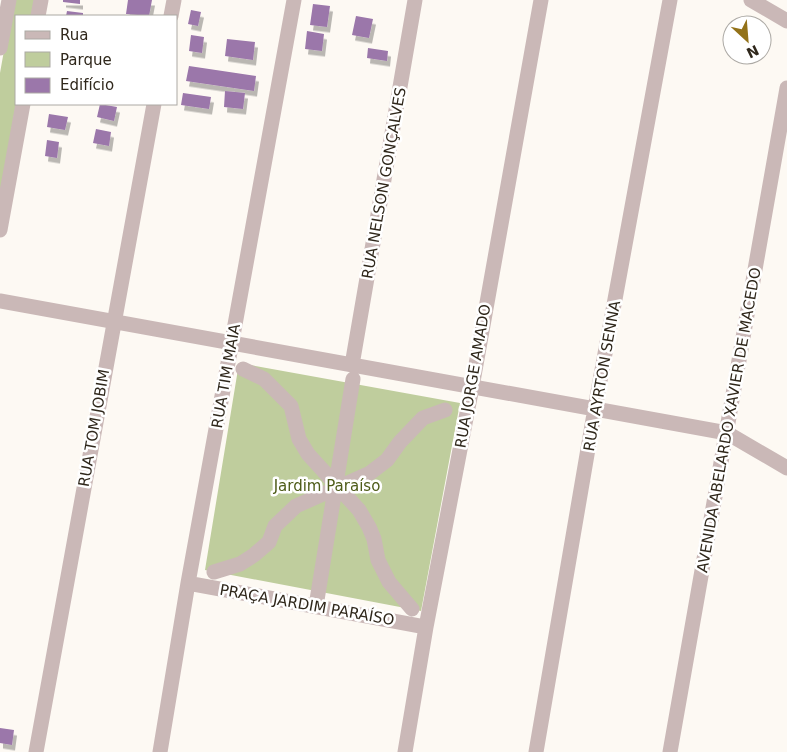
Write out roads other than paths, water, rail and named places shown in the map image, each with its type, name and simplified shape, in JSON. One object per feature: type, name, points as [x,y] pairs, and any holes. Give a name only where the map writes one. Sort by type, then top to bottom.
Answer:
[{"type":"street","points":[[0,48],[8,0]]},
{"type":"street","points":[[38,15],[41,0]]},
{"type":"street","points":[[171,15],[174,0]]},
{"type":"street","name":"RUA TIM MAIA","points":[[160,752],[188,583],[294,0]]},
{"type":"street","name":"RUA NELSON GONÇALVES","points":[[316,606],[336,488],[352,372],[415,0]]},
{"type":"street","name":"RUA JORGE AMADO","points":[[406,752],[426,627],[472,387],[541,0]]},
{"type":"street","name":"RUA AYRTON SENNA","points":[[536,752],[595,408],[670,0]]},
{"type":"street","points":[[751,0],[787,21]]},
{"type":"street","name":"AVENIDA ABELARDO XAVIER DE MACEDO","points":[[670,752],[787,88]]},
{"type":"street","points":[[0,230],[22,105]]},
{"type":"street","name":"RUA TOM JOBIM","points":[[36,752],[154,105]]},
{"type":"street","points":[[0,301],[232,343],[352,372],[472,387],[727,433],[787,468]]},
{"type":"street","points":[[243,369],[264,378],[291,406],[299,439],[308,454],[336,488],[359,510],[374,538],[378,560],[389,582],[412,610]]},
{"type":"street","points":[[214,572],[240,564],[254,555],[269,542],[275,526],[296,506],[370,473],[387,460],[400,442],[423,418],[445,410]]},
{"type":"street","name":"PRAÇA JARDIM PARAÍSO","points":[[188,583],[426,627]]},
{"type":"park label","name":"Jardim Paraíso","points":[[327,486]]}]
